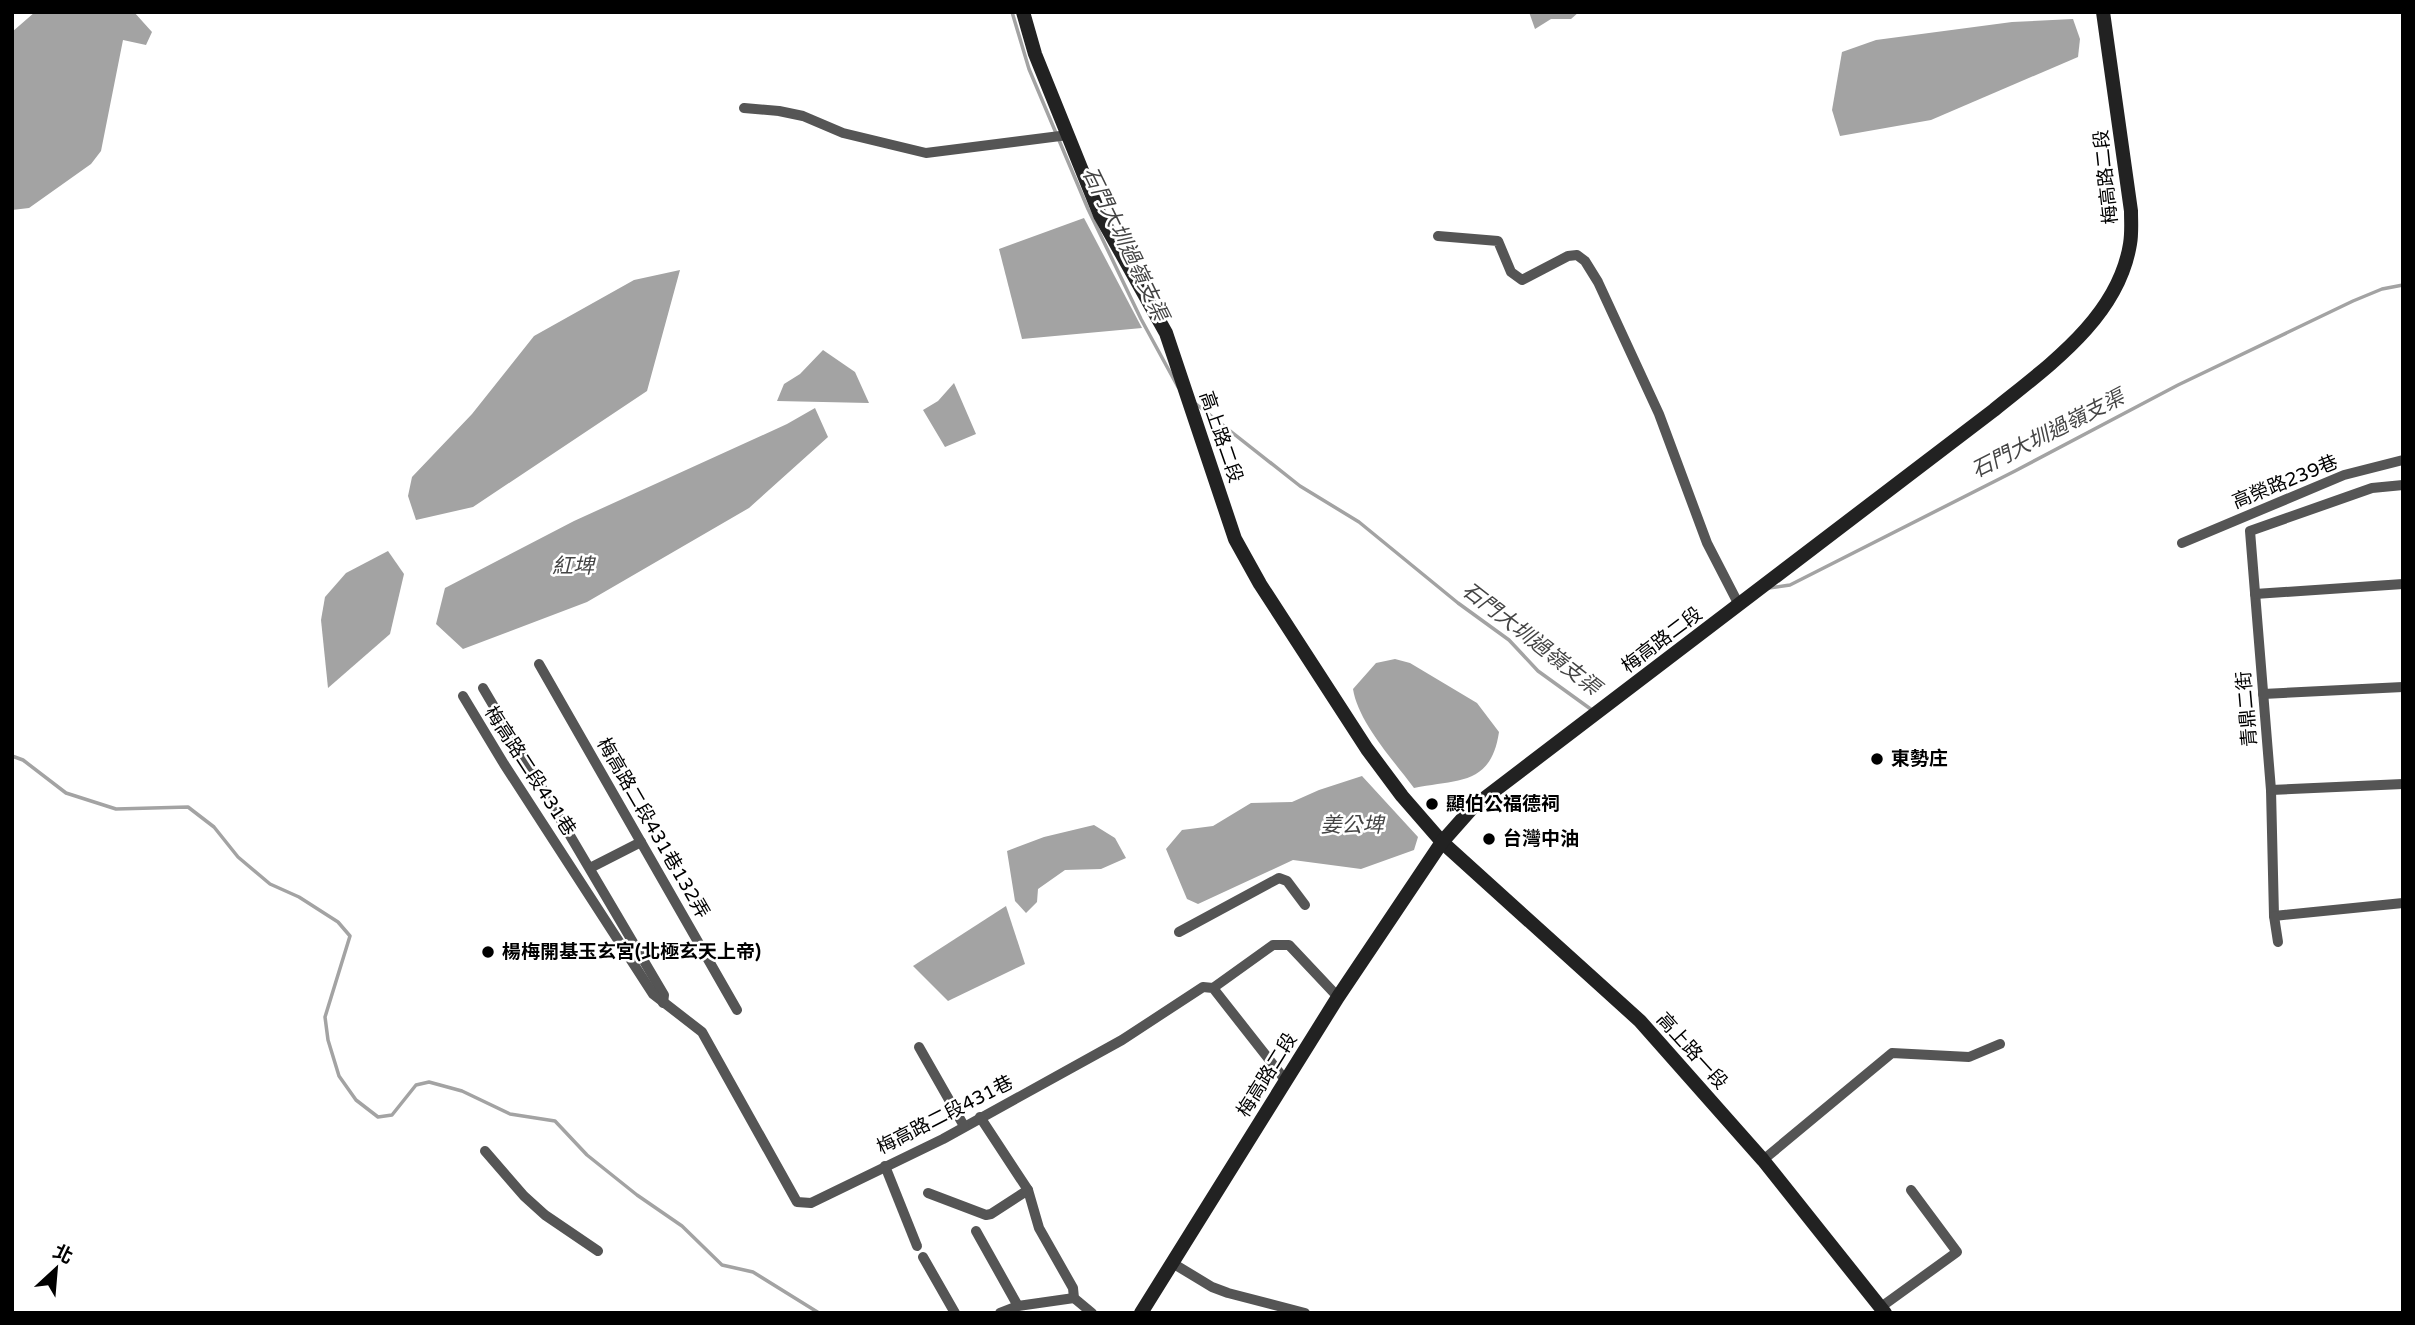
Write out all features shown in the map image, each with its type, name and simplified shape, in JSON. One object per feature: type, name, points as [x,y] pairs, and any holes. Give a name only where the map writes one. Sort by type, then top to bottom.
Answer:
[{"type":"street","name":"高上路二段","points":[[1023,12],[1035,54],[1066,136],[1100,215],[1166,334],[1235,539],[1260,584],[1367,750],[1442,842]]},
{"type":"street","name":"梅高路二段","points":[[1141,1313],[1338,997],[1442,842],[1474,807],[1737,600],[1759,589],[1994,410],[2066,351],[2107,301],[2120,276],[2130,244],[2131,211],[2104,12]]},
{"type":"street","points":[[744,108],[803,116],[843,133],[926,153],[1066,136]]},
{"type":"street","points":[[1438,236],[1498,241],[1511,272],[1522,280],[1568,256],[1577,255],[1585,261],[1598,282],[1659,414],[1706,543],[1737,600]]},
{"type":"street","name":"高榮路239巷","points":[[2182,542],[2344,475],[2403,460]]},
{"type":"street","name":"青鼎二街","points":[[2278,942],[2274,916],[2271,790],[2250,531],[2372,488],[2403,485]]},
{"type":"street","points":[[2255,594],[2403,584]]},
{"type":"street","name":"梅高路二段431巷132弄","points":[[539,664],[737,1010]]},
{"type":"street","points":[[2263,694],[2403,687]]},
{"type":"street","name":"梅高路二段431巷","points":[[483,688],[664,995],[663,1003]]},
{"type":"street","name":"梅高路二段431巷","points":[[463,696],[653,994],[702,1032],[797,1202],[811,1203],[943,1139],[1122,1040],[1203,987],[1213,988],[1273,946],[1289,945],[1338,997]]},
{"type":"street","points":[[2271,790],[2403,785]]},
{"type":"street","points":[[590,868],[641,842]]},
{"type":"street","name":"高上路一段","points":[[1442,842],[1640,1021],[1763,1160],[1883,1310]]},
{"type":"street","points":[[1179,932],[1279,878],[1287,881],[1305,905]]},
{"type":"street","points":[[2274,916],[2403,903]]},
{"type":"street","points":[[1213,988],[1286,1081]]},
{"type":"street","points":[[1763,1160],[1892,1053],[1969,1056],[2000,1044]]},
{"type":"street","points":[[919,1047],[964,1126]]},
{"type":"street","points":[[980,1117],[1028,1191],[1039,1228],[1073,1288],[1074,1298],[1092,1313]]},
{"type":"street","points":[[485,1151],[524,1196],[545,1215],[598,1251]]},
{"type":"street","points":[[885,1166],[917,1246]]},
{"type":"street","points":[[1883,1310],[1957,1252],[1911,1190]]},
{"type":"street","points":[[928,1193],[986,1215],[1028,1191]]},
{"type":"street","points":[[976,1231],[1018,1306]]},
{"type":"street","points":[[923,1257],[955,1313]]},
{"type":"street","points":[[1174,1264],[1212,1287],[1228,1293],[1305,1313]]},
{"type":"street","points":[[1000,1313],[1018,1306],[1074,1298]]},
{"type":"street","points":[[1059,1301],[1061,1313]]},
{"type":"water","points":[[35,12],[134,12],[152,32],[146,45],[123,40],[101,151],[91,164],[29,208],[12,210],[12,32]]},
{"type":"water","points":[[1529,12],[1579,12],[1571,19],[1551,19],[1535,29]]},
{"type":"water","points":[[2073,19],[2080,39],[2078,57],[1931,120],[1840,136],[1832,110],[1842,52],[1876,40],[2012,22]]},
{"type":"water","points":[[1084,218],[1142,328],[1022,339],[999,249]]},
{"type":"water","points":[[680,270],[647,391],[473,507],[416,520],[408,496],[412,477],[472,414],[534,336],[634,280]]},
{"type":"water","points":[[823,350],[855,372],[869,403],[777,401],[784,384],[800,374]]},
{"type":"water","points":[[954,383],[976,434],[945,447],[923,410],[938,401]]},
{"type":"water","name":"紅埤","points":[[815,408],[828,437],[749,508],[587,602],[463,649],[436,624],[445,588],[574,521],[787,424]]},
{"type":"water","points":[[388,551],[404,574],[390,634],[328,688],[321,620],[325,597],[346,573]]},
{"type":"water","name":"姜公埤","points":[[1395,659],[1410,663],[1477,703],[1499,732],[1495,750],[1480,771],[1458,781],[1414,788],[1387,754],[1362,715],[1353,689],[1376,663]]},
{"type":"water","name":"姜公埤","points":[[1362,776],[1418,837],[1414,850],[1361,869],[1293,860],[1198,904],[1187,899],[1166,849],[1182,830],[1213,826],[1251,803],[1292,802]]},
{"type":"water","points":[[1094,825],[1115,838],[1126,858],[1101,869],[1065,870],[1038,889],[1037,902],[1026,913],[1015,901],[1007,851],[1044,837]]},
{"type":"water","points":[[1006,906],[1025,964],[948,1001],[913,966]]},
{"type":"waterway","name":"石門大圳過嶺支渠","points":[[1012,12],[1029,69],[1088,209],[1141,319],[1178,387]]},
{"type":"waterway","name":"石門大圳過嶺支渠","points":[[1769,588],[1790,585],[2178,385],[2353,301],[2382,289],[2403,285]]},
{"type":"waterway","name":"石門大圳過嶺支渠","points":[[1196,404],[1300,486],[1359,522],[1458,603],[1509,640],[1538,671],[1592,710]]},
{"type":"waterway","points":[[12,756],[23,760],[66,793],[116,809],[188,807],[214,827],[238,857],[270,884],[299,897],[338,922],[350,936],[325,1017],[328,1040],[339,1076],[356,1100],[378,1117],[392,1115],[416,1085],[429,1082],[462,1091],[510,1114],[555,1121],[587,1155],[637,1195],[682,1226],[722,1265],[753,1272],[819,1313]]},
{"type":"place","name":"東勢庄","points":[[1877,759]]},
{"type":"place","name":"顯伯公福德祠","points":[[1432,804]]},
{"type":"place","name":"台灣中油","points":[[1489,839]]},
{"type":"place","name":"楊梅開基玉玄宮(北極玄天上帝)","points":[[488,952]]}]
